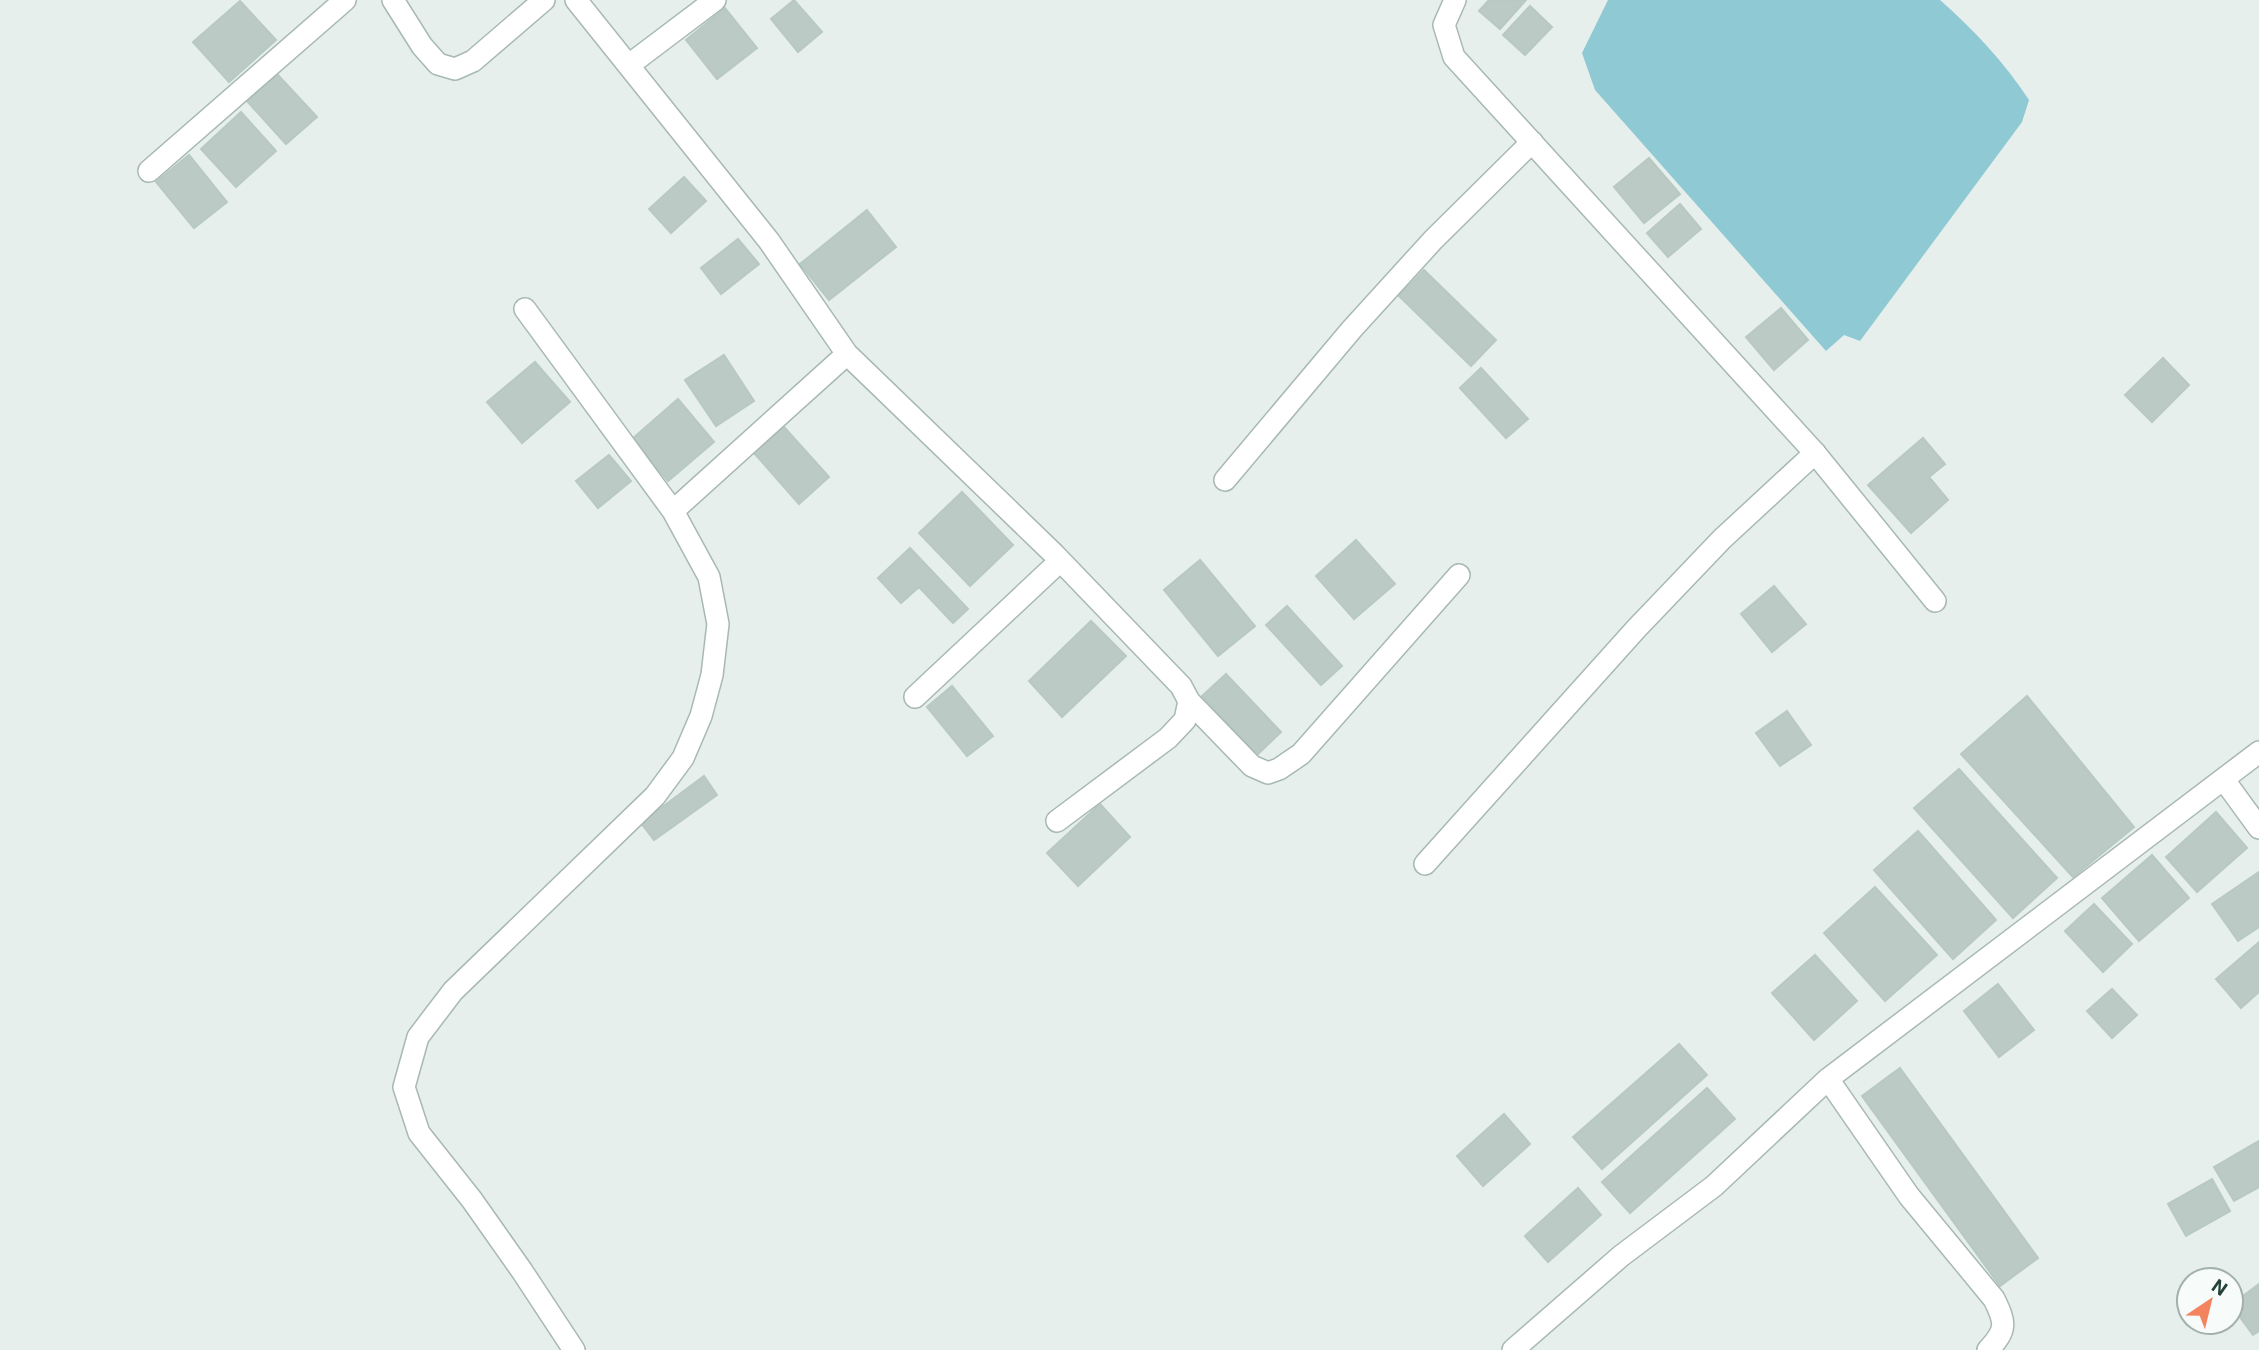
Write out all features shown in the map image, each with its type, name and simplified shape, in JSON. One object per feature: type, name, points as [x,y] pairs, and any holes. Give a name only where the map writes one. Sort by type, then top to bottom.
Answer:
[{"type":"street","points":[[149,171],[345,0]]},
{"type":"street","points":[[393,0],[422,46],[438,64],[455,69],[473,61],[544,0]]},
{"type":"street","points":[[576,0],[769,241],[847,354],[1060,561],[1181,686],[1189,701],[1252,766],[1268,774],[1301,754],[1458,575]]},
{"type":"street","points":[[629,65],[715,0]]},
{"type":"street","points":[[1455,0],[1444,25],[1454,57],[1815,453],[1935,601]]},
{"type":"street","points":[[1225,480],[1352,329],[1433,240],[1532,142]]},
{"type":"street","points":[[525,309],[673,511],[709,577],[718,624],[712,675],[701,716],[683,758],[654,796],[453,991],[418,1037],[404,1087],[419,1133],[472,1200],[574,1350]]},
{"type":"street","points":[[673,511],[847,354]]},
{"type":"street","points":[[1425,864],[1636,629],[1722,540],[1815,453]]},
{"type":"street","points":[[915,697],[1060,561]]},
{"type":"street","points":[[1058,821],[1168,738],[1185,720],[1189,701]]},
{"type":"street","points":[[1513,1350],[1621,1256],[1714,1186],[1828,1079],[2259,752]]},
{"type":"street","points":[[2224,780],[2259,828]]},
{"type":"street","points":[[1828,1079],[1909,1196],[1994,1299],[2004,1319],[2001,1336],[1988,1350]]},
{"type":"water","points":[[1608,0],[1940,0],[1988,47],[2029,100],[2022,122],[1860,341],[1844,335],[1826,351],[1595,90],[1582,53]]},
{"type":"building","points":[[794,0],[822,32],[798,52],[771,19]]},
{"type":"building","points":[[1489,0],[1526,0],[1500,29],[1479,11]]},
{"type":"building","points":[[240,1],[276,40],[229,82],[193,42]]},
{"type":"building","points":[[1530,6],[1552,27],[1525,55],[1503,35]]},
{"type":"building","points":[[725,8],[757,48],[717,79],[686,40]]},
{"type":"building","points":[[277,74],[317,117],[286,144],[247,101]]},
{"type":"building","points":[[241,112],[276,151],[236,187],[201,149]]},
{"type":"building","points":[[189,155],[227,202],[194,228],[156,182]]},
{"type":"building","points":[[1649,158],[1680,194],[1644,223],[1614,187]]},
{"type":"building","points":[[684,177],[706,201],[671,233],[649,209]]},
{"type":"building","points":[[1680,204],[1701,229],[1668,257],[1647,233]]},
{"type":"building","points":[[867,210],[896,247],[829,300],[800,264]]},
{"type":"building","points":[[738,239],[759,264],[721,294],[701,268]]},
{"type":"building","points":[[1424,270],[1496,340],[1471,366],[1399,296]]},
{"type":"building","points":[[1781,308],[1808,340],[1774,370],[1746,337]]},
{"type":"building","points":[[724,355],[754,401],[716,426],[685,380]]},
{"type":"building","points":[[2163,358],[2189,385],[2152,422],[2125,395]]},
{"type":"building","points":[[535,362],[570,402],[522,443],[487,402]]},
{"type":"building","points":[[1481,368],[1528,419],[1506,438],[1460,388]]},
{"type":"building","points":[[678,399],[714,442],[668,481],[632,439]]},
{"type":"building","points":[[784,427],[829,477],[799,504],[754,453]]},
{"type":"building","points":[[1923,438],[1945,464],[1929,477],[1948,500],[1911,533],[1868,485]]},
{"type":"building","points":[[609,455],[631,481],[598,508],[576,481]]},
{"type":"building","points":[[962,492],[1013,545],[970,586],[919,533]]},
{"type":"building","points":[[1356,540],[1395,584],[1354,619],[1316,576]]},
{"type":"building","points":[[910,548],[968,609],[953,623],[919,587],[901,603],[878,578]]},
{"type":"building","points":[[1200,560],[1255,626],[1218,656],[1164,590]]},
{"type":"building","points":[[1774,586],[1806,624],[1772,652],[1741,614]]},
{"type":"building","points":[[1287,606],[1342,666],[1321,685],[1266,625]]},
{"type":"building","points":[[1091,621],[1126,656],[1062,717],[1029,681]]},
{"type":"building","points":[[1226,674],[1281,732],[1257,755],[1202,696]]},
{"type":"building","points":[[952,686],[993,736],[967,756],[927,707]]},
{"type":"building","points":[[2027,696],[2134,827],[2073,877],[1961,754]]},
{"type":"building","points":[[1787,711],[1811,745],[1780,766],[1756,733]]},
{"type":"building","points":[[1959,769],[2057,878],[2013,918],[1914,808]]},
{"type":"building","points":[[704,776],[717,795],[654,840],[641,823]]},
{"type":"building","points":[[1100,804],[1130,837],[1078,886],[1047,853]]},
{"type":"building","points":[[2216,812],[2247,848],[2197,892],[2166,857]]},
{"type":"building","points":[[1918,831],[1996,920],[1953,959],[1874,870]]},
{"type":"building","points":[[2152,855],[2189,898],[2139,941],[2102,898]]},
{"type":"building","points":[[2259,872],[2259,927],[2238,941],[2212,904]]},
{"type":"building","points":[[1875,887],[1937,955],[1885,1001],[1824,933]]},
{"type":"building","points":[[2094,904],[2132,944],[2103,972],[2065,931]]},
{"type":"building","points":[[2259,942],[2259,992],[2241,1008],[2216,979]]},
{"type":"building","points":[[1815,955],[1857,1001],[1814,1040],[1772,993]]},
{"type":"building","points":[[1998,984],[2034,1030],[1999,1057],[1964,1011]]},
{"type":"building","points":[[2112,989],[2137,1015],[2112,1038],[2087,1011]]},
{"type":"building","points":[[1679,1044],[1707,1075],[1602,1169],[1573,1137]]},
{"type":"building","points":[[1900,1068],[2038,1258],[2000,1286],[1862,1096]]},
{"type":"building","points":[[1707,1088],[1735,1119],[1630,1213],[1602,1182]]},
{"type":"building","points":[[1504,1114],[1530,1144],[1483,1186],[1457,1156]]},
{"type":"building","points":[[2259,1141],[2259,1187],[2234,1201],[2214,1167]]},
{"type":"building","points":[[2212,1179],[2230,1211],[2186,1236],[2168,1204]]},
{"type":"building","points":[[1578,1188],[1601,1215],[1548,1262],[1525,1236]]},
{"type":"building","points":[[2259,1284],[2259,1331],[2253,1335],[2245,1324],[2245,1294]]}]
